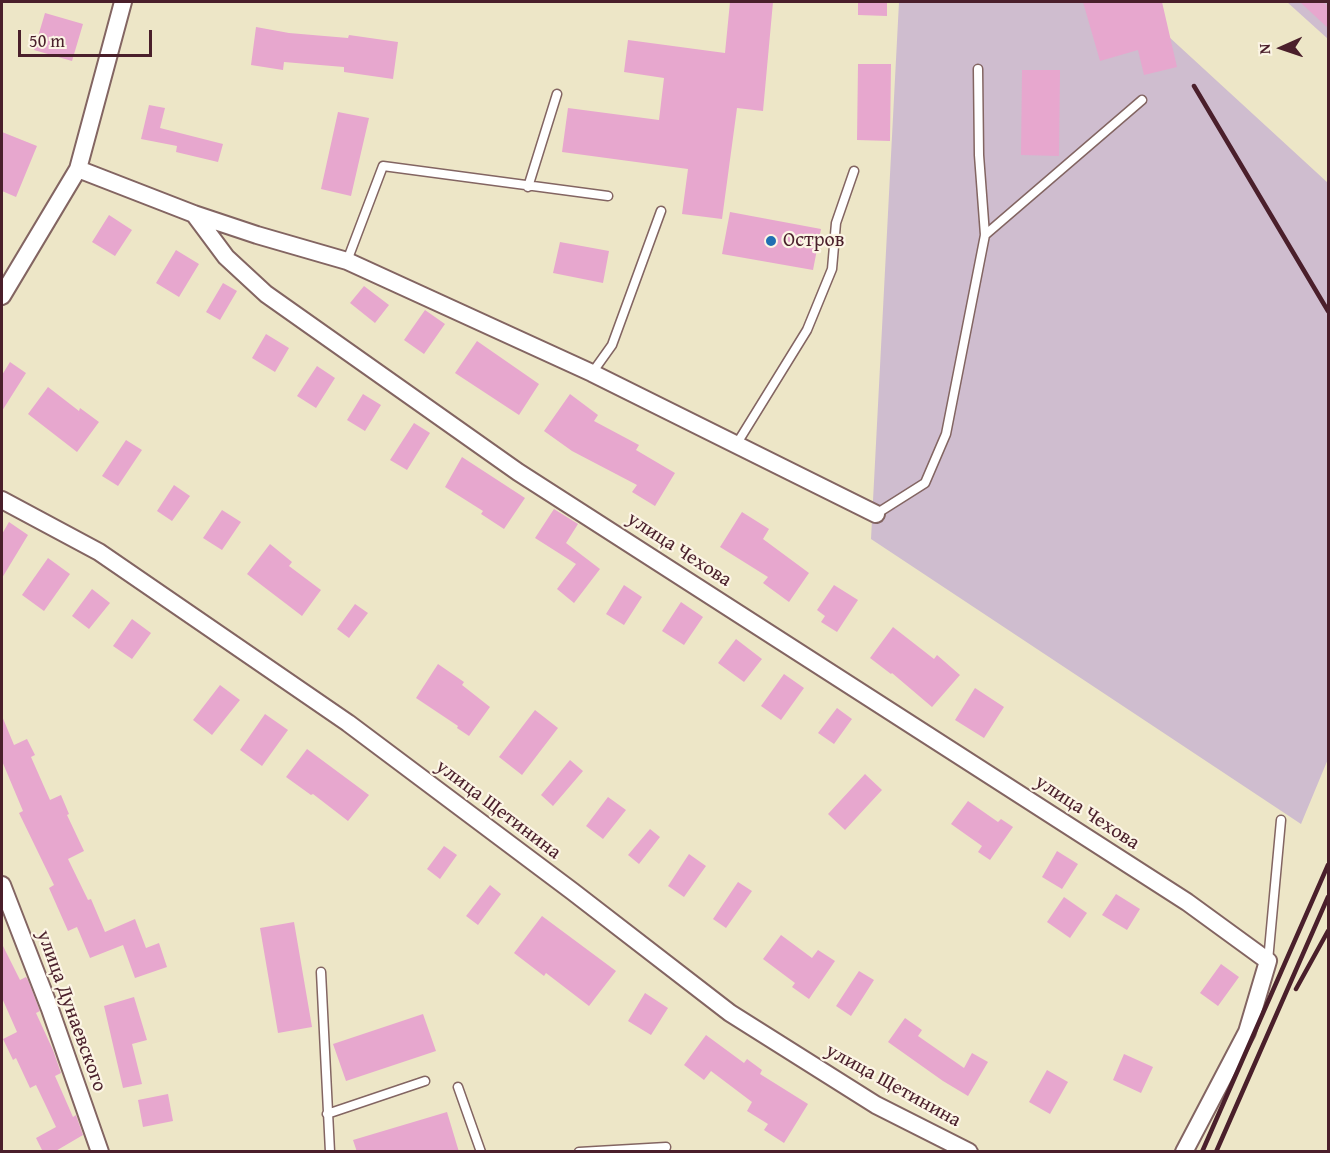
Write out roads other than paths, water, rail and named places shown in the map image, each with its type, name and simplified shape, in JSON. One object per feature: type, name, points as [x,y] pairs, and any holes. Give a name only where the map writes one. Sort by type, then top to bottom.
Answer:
[{"type":"street","points":[[2,296],[78,169],[123,2]]},
{"type":"street","points":[[78,169],[194,214],[346,261],[592,373],[876,514]]},
{"type":"street","name":"улица Чехова","points":[[194,214],[226,257],[266,294],[518,472],[1187,902],[1268,961]]},
{"type":"street","name":"улица Щетинина","points":[[2,502],[99,552],[348,723],[730,1013],[876,1105],[969,1152]]},
{"type":"street","name":"улица Дунаевского","points":[[2,885],[50,1009],[100,1152]]},
{"type":"street","points":[[1184,1152],[1246,1032],[1268,961]]},
{"type":"lane","points":[[876,514],[925,483],[946,434],[985,236],[979,155],[978,69]]},
{"type":"lane","points":[[528,187],[557,94]]},
{"type":"lane","points":[[985,236],[1142,100]]},
{"type":"lane","points":[[346,261],[384,166],[608,196]]},
{"type":"lane","points":[[736,445],[807,330],[832,269],[836,224],[854,171]]},
{"type":"lane","points":[[592,373],[612,345],[661,211]]},
{"type":"lane","points":[[1268,961],[1281,820]]},
{"type":"lane","points":[[321,972],[330,1152]]},
{"type":"lane","points":[[327,1114],[425,1081]]},
{"type":"lane","points":[[458,1087],[480,1152]]},
{"type":"lane","points":[[579,1152],[666,1147]]},
{"type":"railway","points":[[1194,86],[1328,311]]},
{"type":"railway","points":[[1202,1152],[1328,865]]},
{"type":"railway","points":[[1216,1152],[1328,897]]},
{"type":"railway","points":[[1296,989],[1328,931]]},
{"type":"place","name":"Остров","points":[[771,241]]}]
